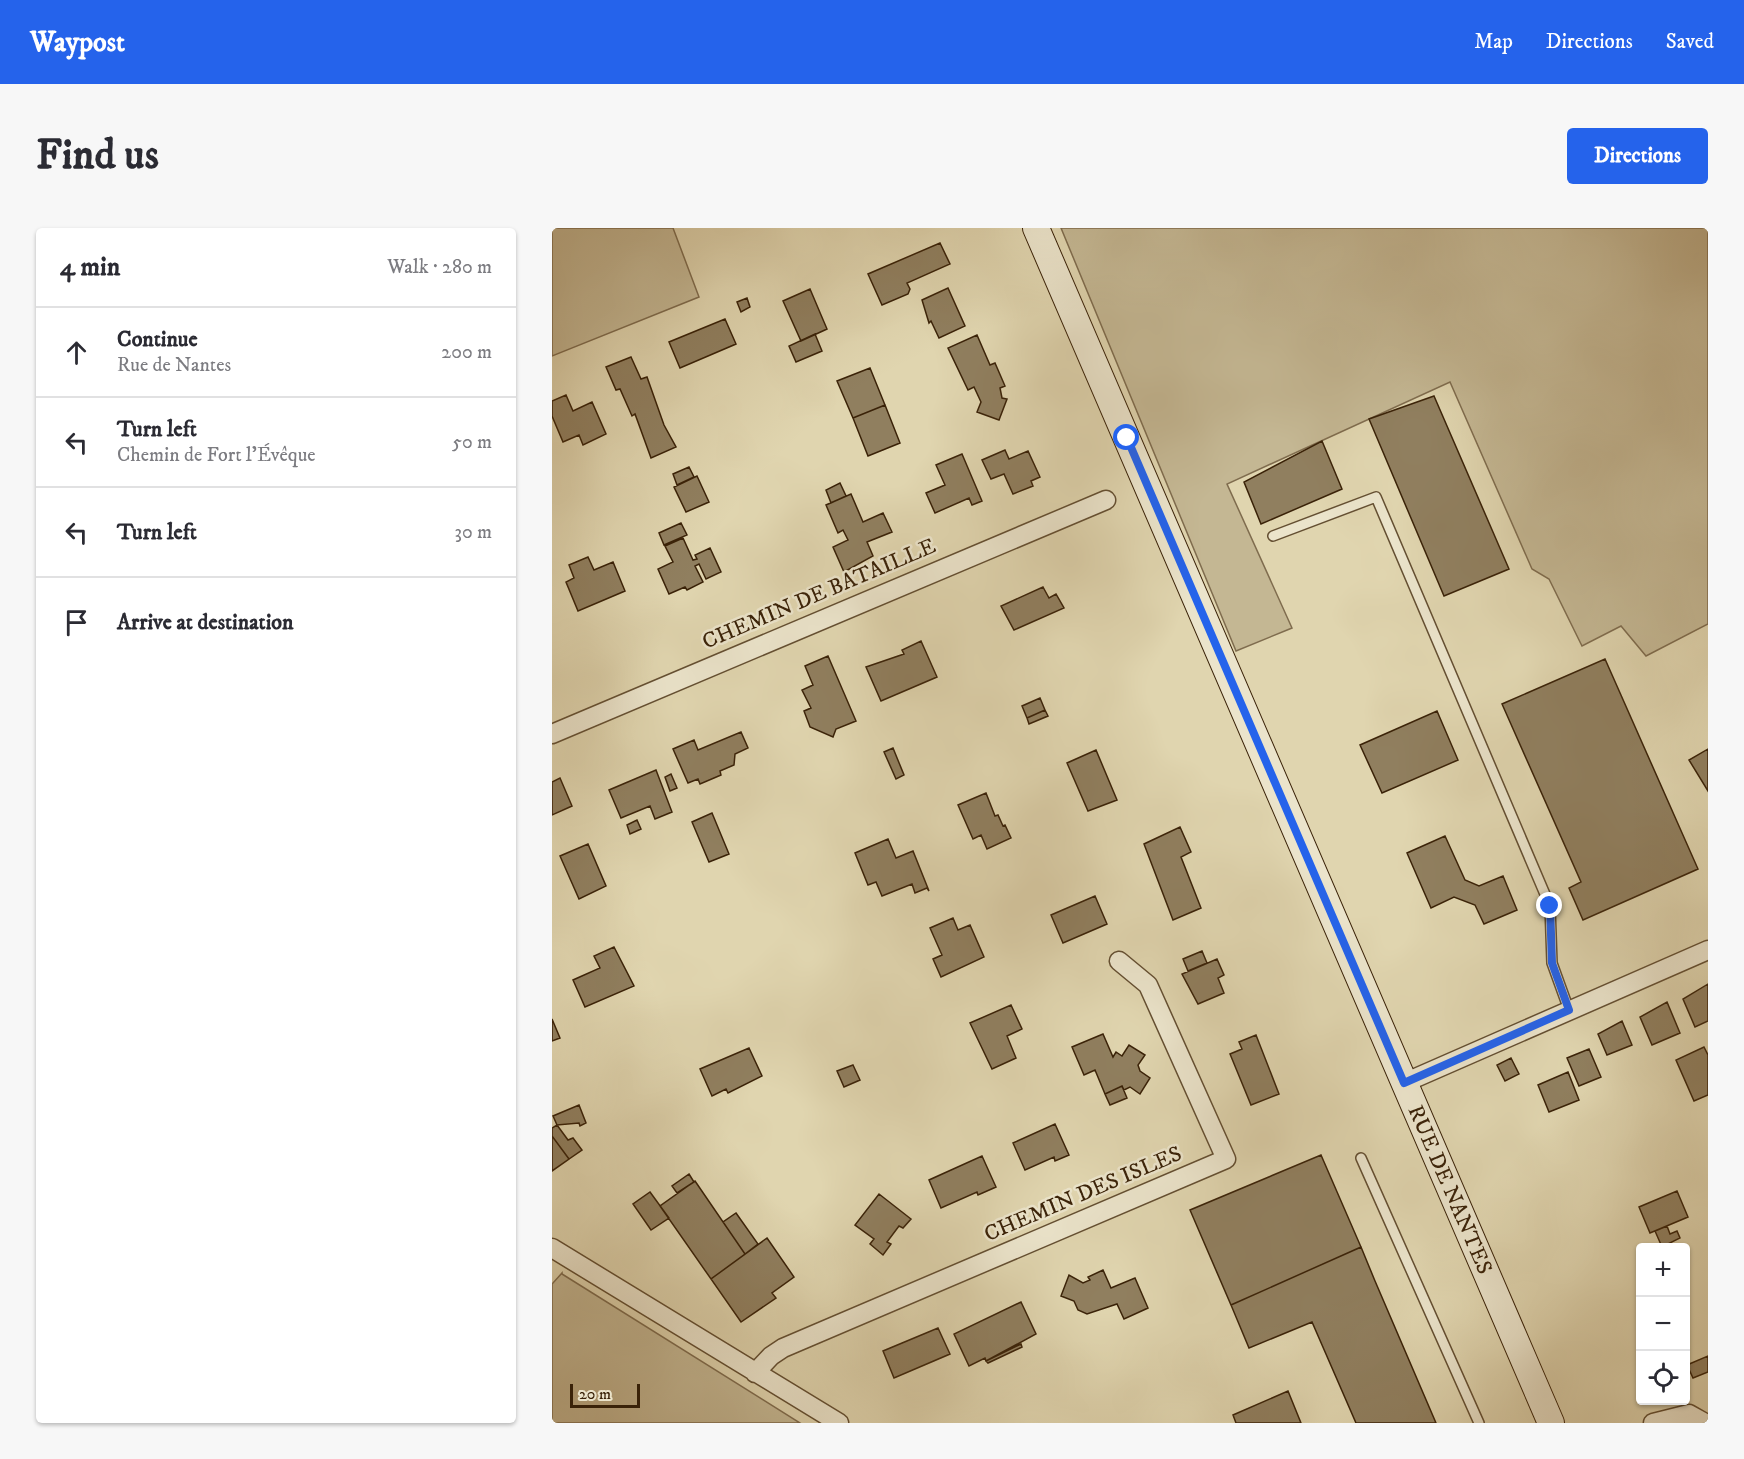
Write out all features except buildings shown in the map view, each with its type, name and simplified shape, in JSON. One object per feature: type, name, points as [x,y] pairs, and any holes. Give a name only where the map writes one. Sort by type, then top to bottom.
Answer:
[{"type":"main road","name":"RUE DE NANTES","points":[[1036,228],[1551,1423]]},
{"type":"street","name":"CHEMIN DE BATAILLE","points":[[552,734],[1106,500]]},
{"type":"street","points":[[1404,1083],[1708,950]]},
{"type":"street","name":"CHEMIN DES ISLES","points":[[755,1373],[771,1356],[783,1348],[1226,1159],[1148,985],[1119,961]]},
{"type":"street","points":[[552,1248],[839,1423]]},
{"type":"street","points":[[1653,1423],[1689,1414],[1705,1423]]},
{"type":"lane","points":[[1273,537],[1376,497],[1550,906],[1552,963],[1569,1010]]},
{"type":"lane","points":[[1361,1158],[1479,1423]]},
{"type":"shaded area","points":[[552,228],[673,228],[699,297],[552,356]]},
{"type":"shaded area","points":[[1061,228],[1708,228],[1708,624],[1646,656],[1621,626],[1582,646],[1549,579],[1532,569],[1450,382],[1227,484],[1292,628],[1236,651]]},
{"type":"shaded area","points":[[562,1273],[800,1423],[552,1423],[552,1284]]},
{"type":"route","points":[[1127,438],[1404,1083],[1569,1010],[1552,963],[1550,906]]}]
